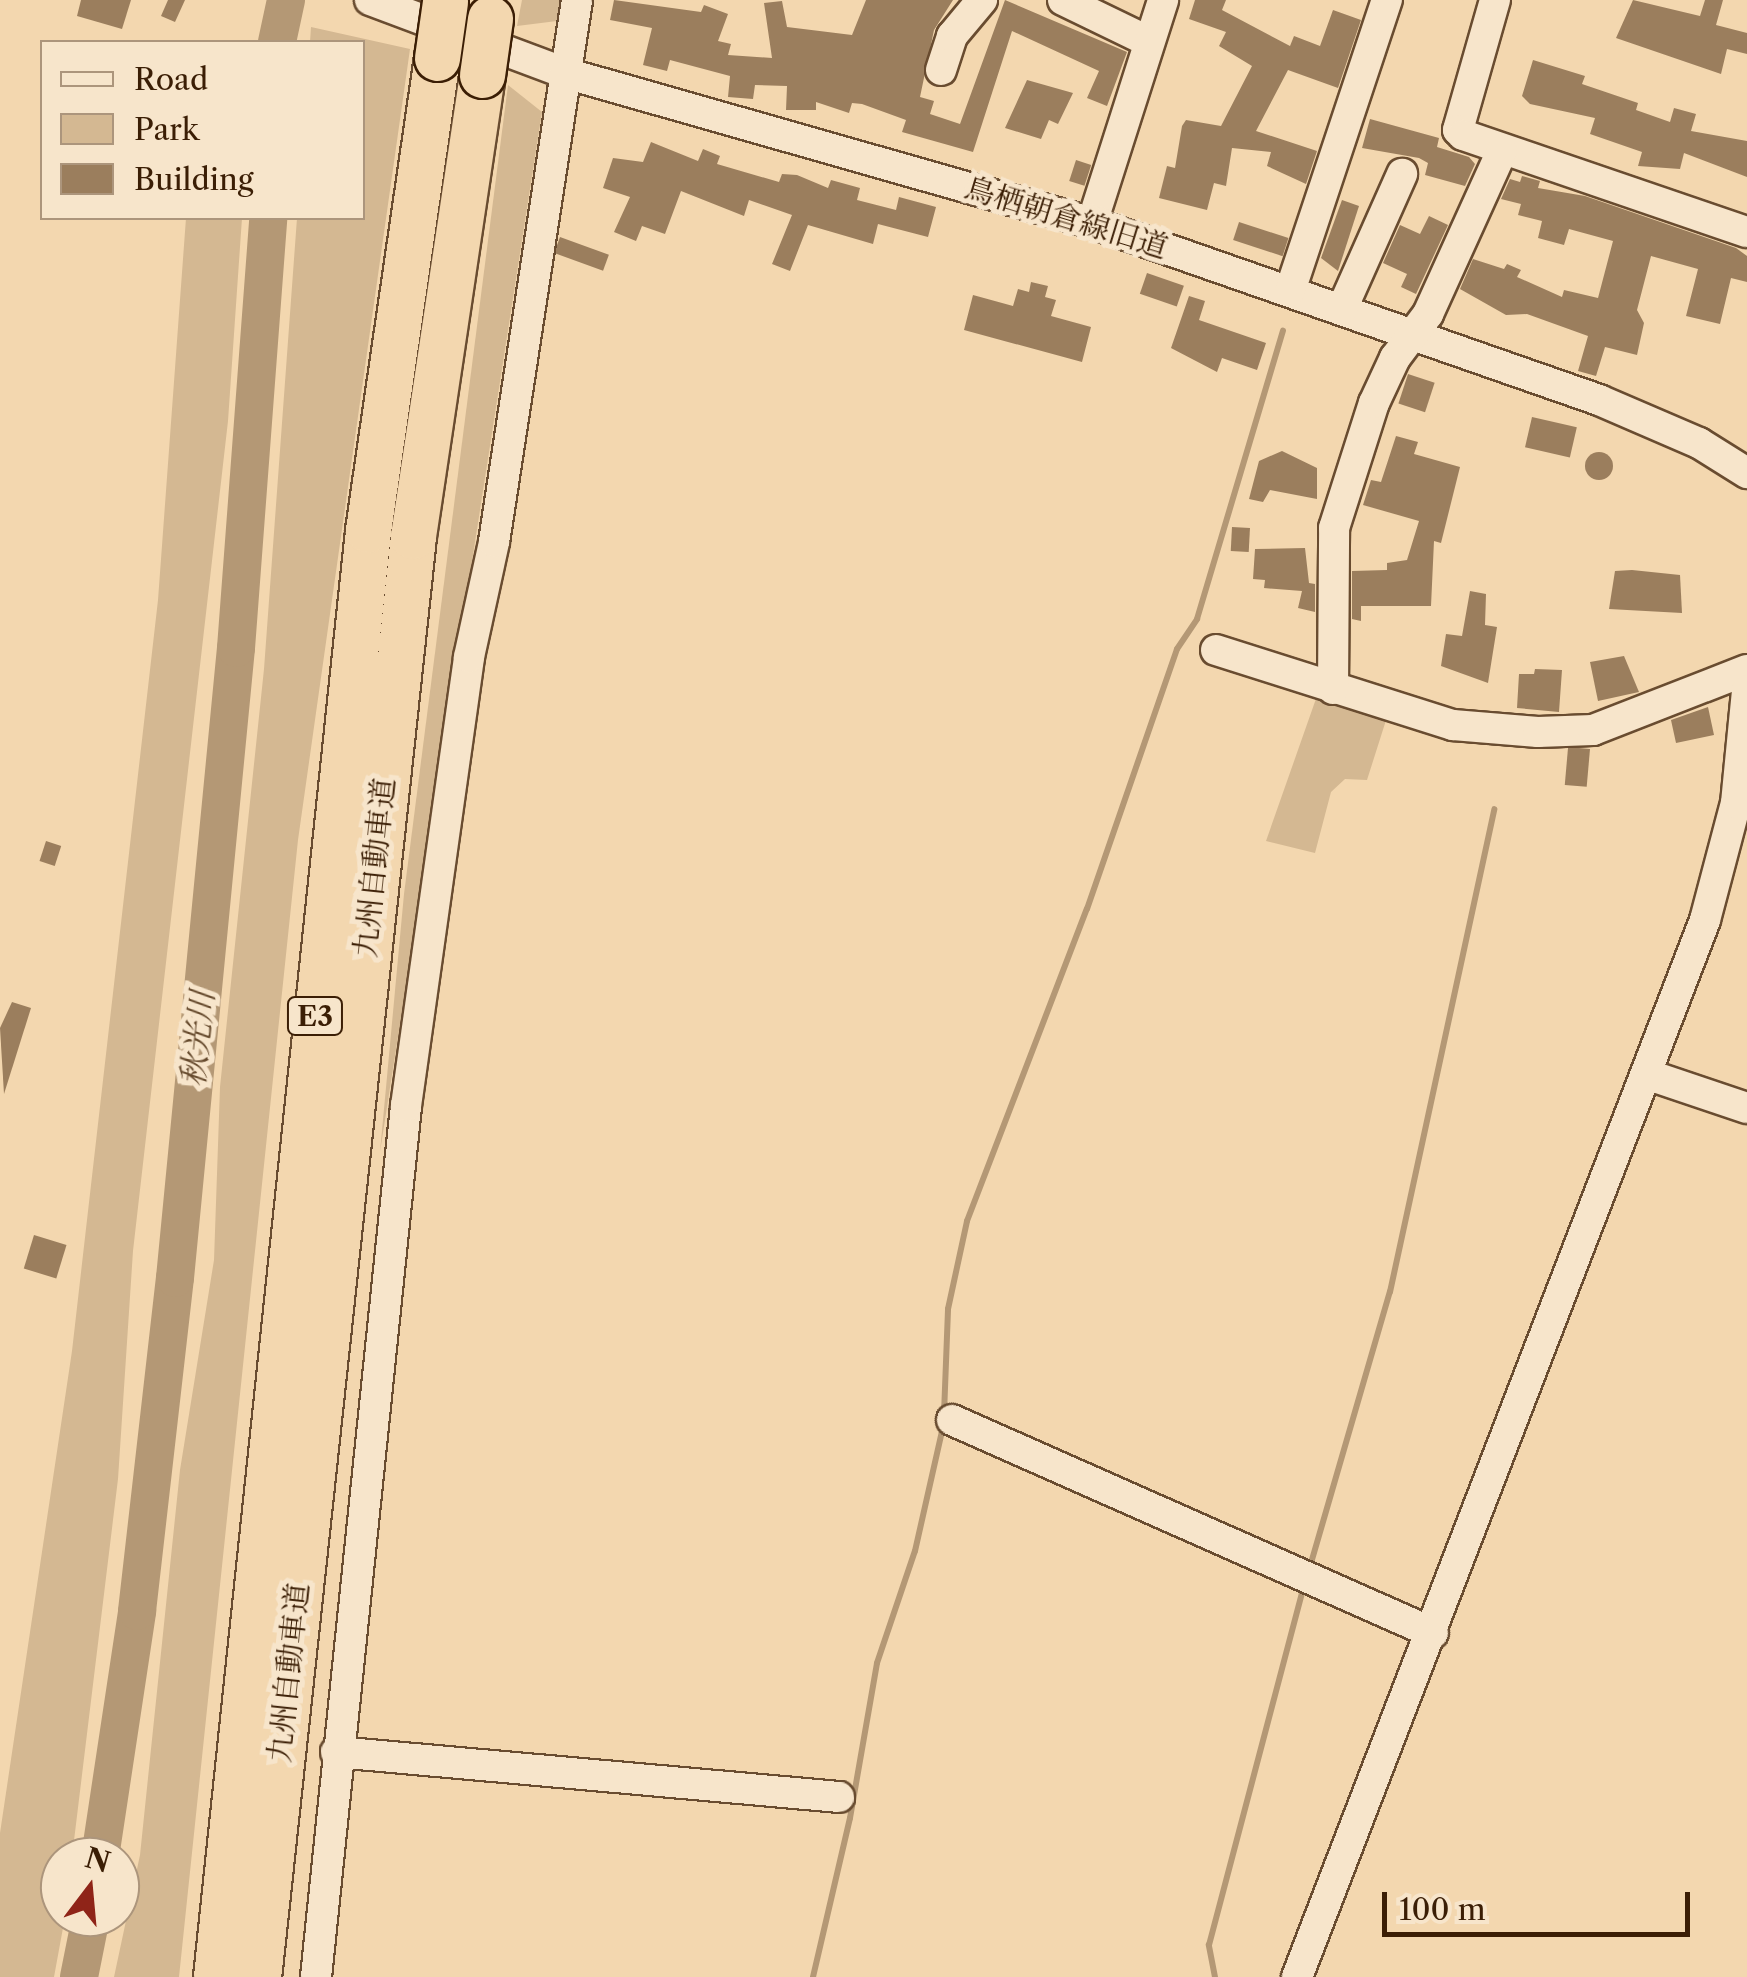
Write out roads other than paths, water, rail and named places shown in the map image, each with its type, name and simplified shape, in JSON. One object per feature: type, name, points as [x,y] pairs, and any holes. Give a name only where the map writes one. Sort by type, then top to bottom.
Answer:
[{"type":"highway","name":"九州自動車道","points":[[216,1977],[366,549],[445,1]]},
{"type":"highway","name":"九州自動車道","points":[[258,1977],[410,555],[492,10]]},
{"type":"street","name":"鳥栖朝倉線旧道","points":[[370,0],[564,73],[1092,223],[1290,291],[1599,400],[1698,443],[1747,473]]},
{"type":"street","points":[[316,1977],[336,1752],[406,1106],[469,656],[494,542],[577,0]]},
{"type":"street","points":[[942,70],[952,36],[982,0]]},
{"type":"street","points":[[1063,0],[1148,41]]},
{"type":"street","points":[[1092,223],[1163,0]]},
{"type":"street","points":[[1290,291],[1387,0]]},
{"type":"street","points":[[1495,0],[1458,130],[1502,150],[1747,232]]},
{"type":"street","points":[[1333,689],[1334,528],[1374,404],[1413,334],[1502,150]]},
{"type":"street","points":[[1342,309],[1402,174]]},
{"type":"street","points":[[1216,650],[1453,725],[1593,730],[1747,670]]},
{"type":"street","points":[[1297,1977],[1433,1633],[1721,874],[1747,691]]},
{"type":"street","points":[[1646,1074],[1747,1108]]},
{"type":"street","points":[[952,1420],[1433,1633]]},
{"type":"street","points":[[336,1752],[839,1797]]},
{"type":"waterway","name":"秋光川","points":[[277,40],[286,0]]},
{"type":"waterway","name":"秋光川","points":[[103,1837],[137,1611],[175,1278],[236,648],[268,220]]},
{"type":"waterway","points":[[944,1414],[948,1309],[967,1221],[1087,909],[1177,649],[1197,619],[1283,331]]},
{"type":"waterway","points":[[1309,1570],[1390,1292],[1494,809]]},
{"type":"waterway","points":[[813,1977],[850,1818],[877,1663],[915,1551],[943,1427]]},
{"type":"waterway","points":[[1215,1977],[1209,1945],[1304,1586]]},
{"type":"waterway","name":"秋光川","points":[[79,1977],[87,1937]]}]
